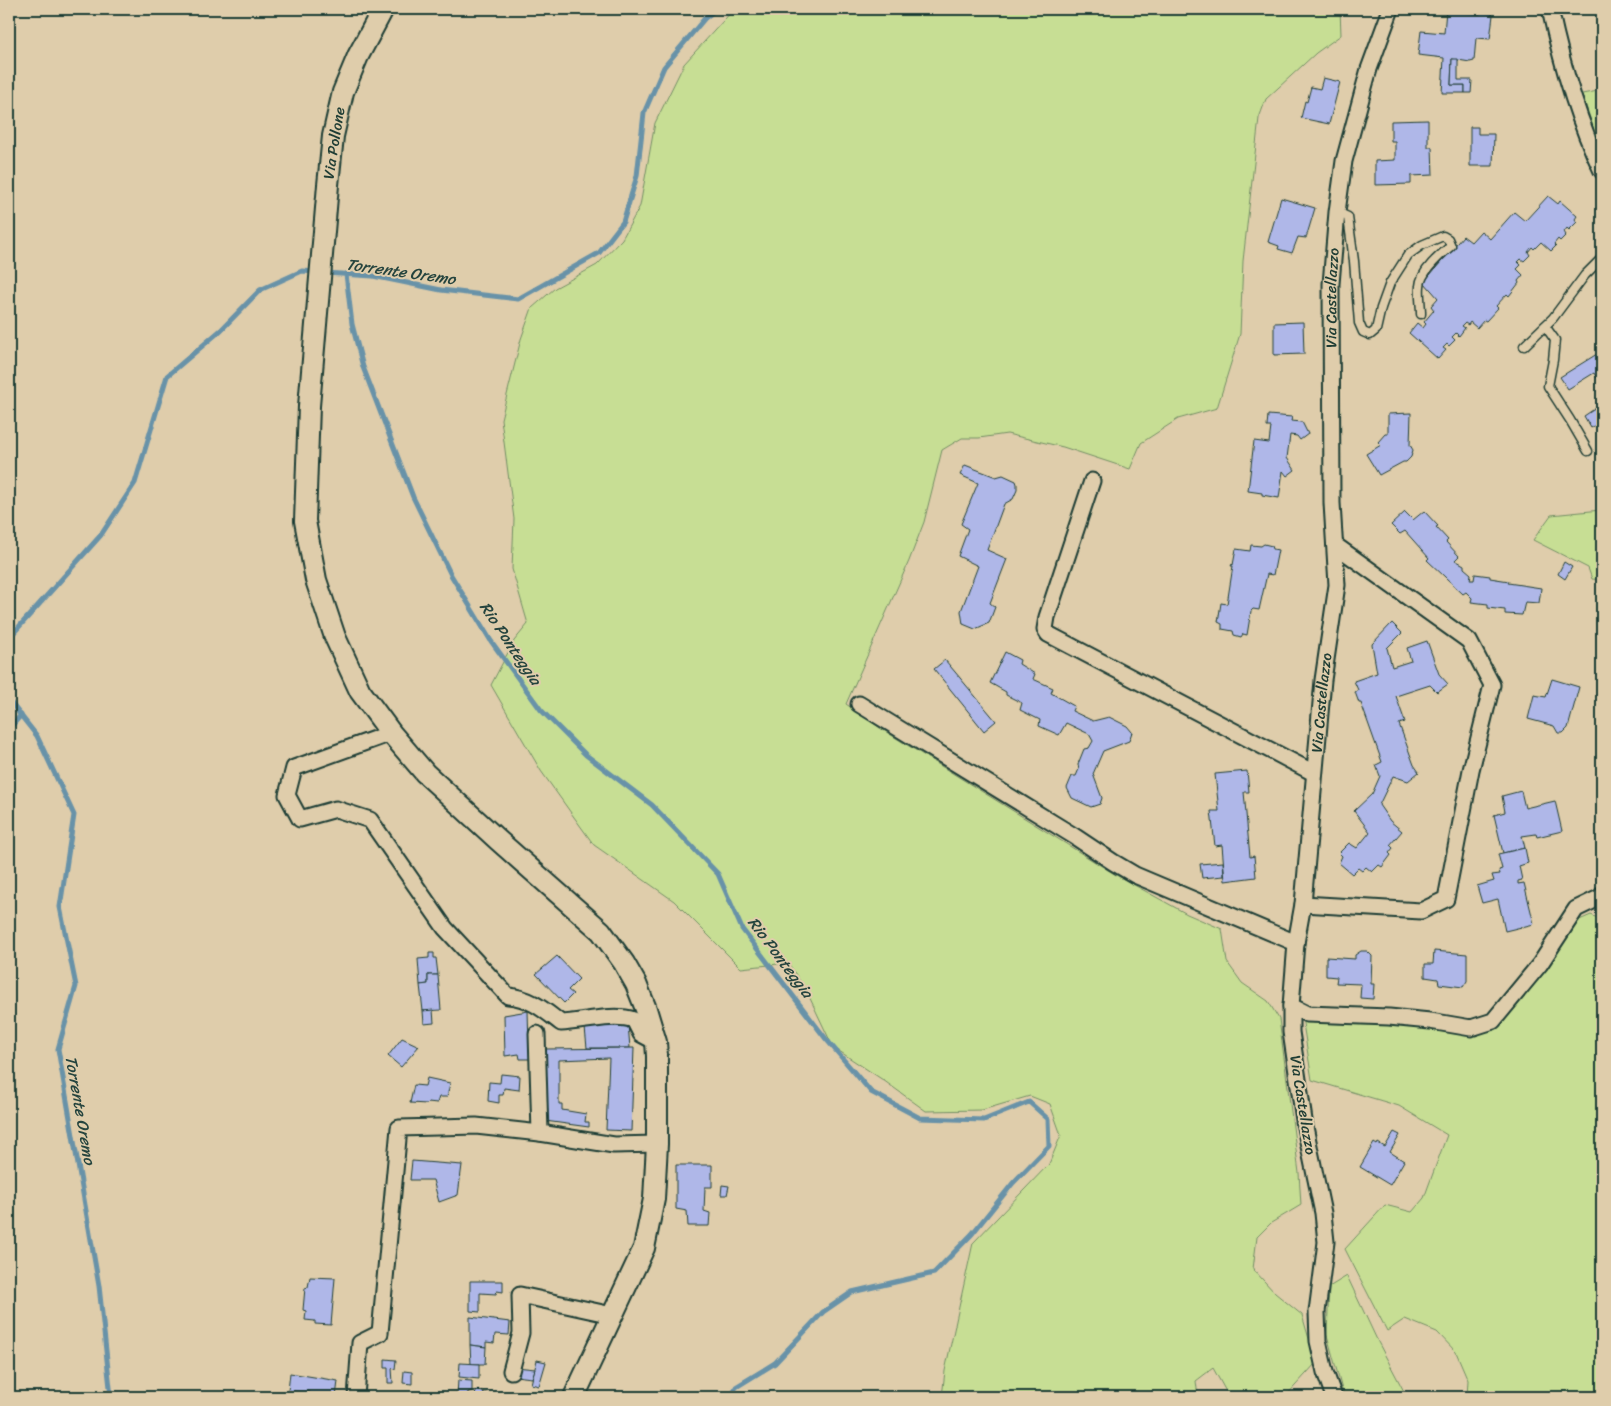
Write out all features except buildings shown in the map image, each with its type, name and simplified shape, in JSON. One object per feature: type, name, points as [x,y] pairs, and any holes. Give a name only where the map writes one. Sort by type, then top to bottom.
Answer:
[{"type":"street","name":"Via Pollone","points":[[383,9],[358,56],[343,92],[333,136],[309,406],[305,521],[316,580],[335,637],[360,691],[391,733],[425,773],[600,931],[624,963],[636,984],[646,1009],[656,1049],[657,1144],[654,1199],[644,1248],[574,1397]]},
{"type":"street","name":"Via Castellazzo","points":[[1334,1397],[1325,1372],[1318,1341],[1317,1312],[1326,1242],[1322,1208],[1305,1127],[1291,1032],[1291,1006],[1296,944],[1303,904],[1323,680],[1337,584],[1332,503],[1331,284],[1336,212],[1344,161],[1366,78],[1391,9]]},
{"type":"street","points":[[1550,9],[1562,64],[1585,132],[1602,171]]},
{"type":"street","points":[[1092,481],[1047,617],[1045,629],[1048,634],[1314,772]]},
{"type":"street","points":[[1303,904],[1420,911],[1446,899],[1471,770],[1492,685],[1469,641],[1335,545]]},
{"type":"street","points":[[859,704],[1120,866],[1296,944]]},
{"type":"street","points":[[391,733],[294,768],[287,795],[300,819],[336,809],[370,820],[445,928],[508,996],[520,997],[533,1003],[561,1023],[616,1017],[634,1020],[641,1034],[656,1049]]},
{"type":"street","points":[[1291,1006],[1306,1014],[1389,1017],[1471,1028],[1493,1021],[1540,964],[1576,909],[1601,898],[1602,895]]},
{"type":"street","points":[[537,1034],[540,1133]]},
{"type":"street","points":[[356,1397],[360,1343],[380,1333],[398,1128],[476,1126],[540,1133],[614,1145],[657,1144]]},
{"type":"street","points":[[510,1371],[521,1333],[520,1295],[612,1315]]},
{"type":"lane","points":[[1336,212],[1348,217],[1359,322],[1363,332],[1370,335],[1376,330],[1390,283],[1408,255],[1422,245],[1443,236],[1448,239],[1451,246],[1439,255],[1428,268],[1420,284],[1421,314]]},
{"type":"lane","points":[[1524,346],[1553,318],[1585,274],[1602,258]]},
{"type":"lane","points":[[1545,326],[1555,340],[1548,386],[1588,451]]},
{"type":"green space","points":[[734,9],[1340,9],[1341,35],[1316,53],[1266,99],[1259,118],[1243,261],[1240,334],[1217,408],[1178,419],[1141,443],[1130,469],[1063,447],[1007,434],[979,438],[962,438],[942,450],[924,522],[909,561],[846,704],[880,728],[1116,875],[1187,914],[1222,929],[1227,962],[1242,983],[1268,1001],[1279,1019],[1299,1173],[1301,1205],[1271,1223],[1257,1237],[1253,1269],[1275,1293],[1302,1315],[1316,1363],[1285,1397],[1229,1397],[1213,1368],[1196,1381],[1198,1397],[942,1397],[945,1371],[973,1243],[1049,1164],[1061,1135],[1050,1104],[1030,1096],[982,1110],[926,1111],[833,1047],[807,992],[788,963],[741,968],[674,901],[594,845],[541,771],[491,685],[514,641],[528,624],[512,569],[514,519],[501,419],[521,339],[532,308],[555,288],[597,265],[622,239],[640,206],[655,123],[684,64]]},
{"type":"green space","points":[[1598,91],[1602,93],[1602,151],[1582,94]]},
{"type":"green space","points":[[1602,510],[1602,580],[1592,579],[1588,568],[1533,540],[1551,515]]},
{"type":"green space","points":[[1591,915],[1602,920],[1602,1397],[1467,1397],[1468,1380],[1456,1352],[1437,1332],[1405,1319],[1387,1331],[1345,1249],[1385,1205],[1412,1212],[1424,1198],[1447,1135],[1399,1106],[1312,1080],[1302,1017],[1393,1022],[1464,1034],[1482,1033],[1501,1022],[1534,984],[1577,921]]},
{"type":"green space","points":[[1347,1276],[1378,1342],[1407,1397],[1344,1397],[1327,1335],[1329,1287]]},
{"type":"waterway","name":"Torrente Oremo","points":[[325,273],[373,276],[441,290],[518,299],[599,253],[623,222],[637,176],[644,113],[664,67],[705,18],[716,9]]},
{"type":"waterway","name":"Torrente Oremo","points":[[9,638],[101,535],[135,483],[167,376],[221,330],[260,290],[302,271],[316,272]]},
{"type":"waterway","name":"Rio Ponteggia","points":[[346,274],[352,324],[363,367],[413,497],[451,575],[491,641],[541,710],[586,755],[652,805],[718,874],[742,929],[826,1039],[871,1092],[920,1118],[984,1120],[1029,1102],[1048,1119],[1049,1146],[1013,1183],[972,1234],[934,1273],[852,1292],[823,1312],[775,1363],[736,1387],[731,1397]]},
{"type":"waterway","name":"Torrente Oremo","points":[[9,697],[11,703],[37,736],[74,815],[60,907],[76,986],[58,1049],[99,1286],[111,1397]]},
{"type":"waterway","points":[[9,729],[21,715]]}]
